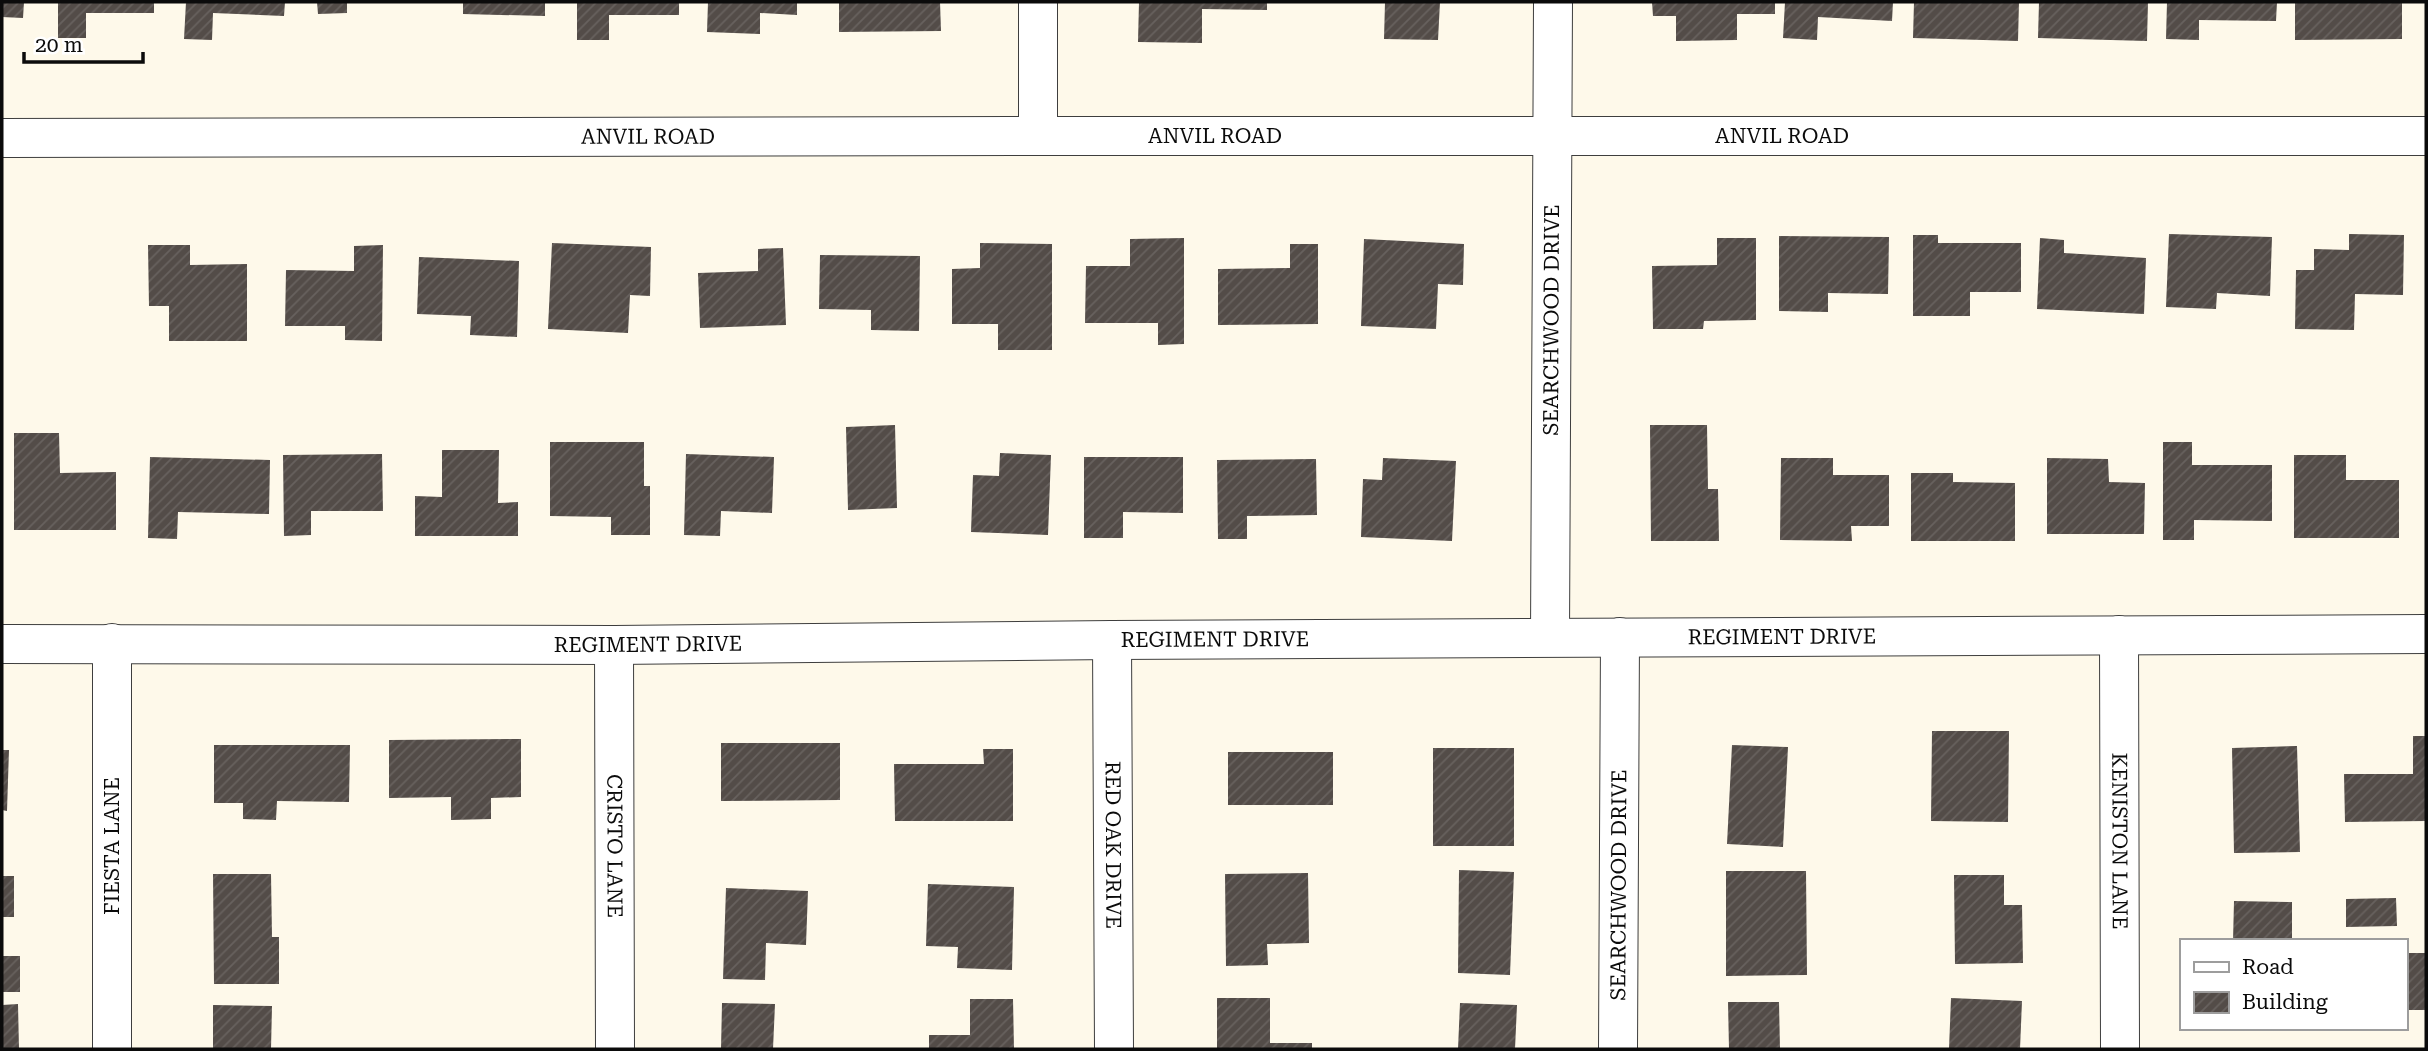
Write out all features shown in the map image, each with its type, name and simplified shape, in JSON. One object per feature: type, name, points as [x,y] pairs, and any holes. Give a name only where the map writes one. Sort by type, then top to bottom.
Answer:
[{"type":"street","points":[[1038,2],[1038,135]]},
{"type":"street","name":"SEARCHWOOD DRIVE","points":[[1550,637],[1553,2]]},
{"type":"street","name":"ANVIL ROAD","points":[[2,138],[1038,135],[2426,136]]},
{"type":"street","name":"REGIMENT DRIVE","points":[[2,643],[614,645],[1112,639],[2426,634]]},
{"type":"street","name":"KENISTON LANE","points":[[2119,635],[2120,1049]]},
{"type":"street","name":"SEARCHWOOD DRIVE","points":[[1618,1049],[1620,637]]},
{"type":"street","name":"RED OAK DRIVE","points":[[1112,639],[1114,1049]]},
{"type":"street","name":"FIESTA LANE","points":[[112,643],[112,1049]]},
{"type":"street","name":"CRISTO LANE","points":[[614,645],[615,1049]]},
{"type":"building","points":[[2,2],[24,2],[23,18],[2,17]]},
{"type":"building","points":[[58,2],[154,2],[154,13],[86,13],[86,38],[58,38]]},
{"type":"building","points":[[186,2],[285,2],[284,16],[213,13],[212,40],[184,39]]},
{"type":"building","points":[[317,2],[347,2],[347,13],[318,14]]},
{"type":"building","points":[[463,2],[545,2],[545,16],[463,14]]},
{"type":"building","points":[[577,2],[679,2],[679,15],[609,15],[609,40],[577,40]]},
{"type":"building","points":[[708,2],[797,2],[797,15],[760,13],[760,34],[707,32]]},
{"type":"building","points":[[839,2],[940,2],[941,31],[839,32]]},
{"type":"building","points":[[1139,2],[1267,2],[1267,10],[1202,9],[1202,43],[1138,42]]},
{"type":"building","points":[[1385,2],[1440,2],[1438,40],[1384,39]]},
{"type":"building","points":[[1652,2],[1775,2],[1775,14],[1737,14],[1737,40],[1676,41],[1676,16],[1653,16]]},
{"type":"building","points":[[1785,2],[1893,2],[1892,21],[1818,17],[1817,40],[1783,38]]},
{"type":"building","points":[[1914,2],[2019,2],[2018,41],[1913,38]]},
{"type":"building","points":[[2039,2],[2148,2],[2147,41],[2038,38]]},
{"type":"building","points":[[2167,2],[2277,2],[2276,21],[2199,20],[2199,40],[2166,39]]},
{"type":"building","points":[[2295,2],[2402,2],[2402,39],[2295,40]]},
{"type":"building","points":[[2169,234],[2272,237],[2270,296],[2217,293],[2216,309],[2166,307]]},
{"type":"building","points":[[2349,234],[2404,235],[2403,295],[2355,294],[2354,330],[2295,329],[2296,270],[2314,270],[2314,249],[2349,250]]},
{"type":"building","points":[[1913,235],[1938,235],[1938,243],[2021,243],[2021,292],[1970,292],[1970,316],[1913,316]]},
{"type":"building","points":[[1779,236],[1889,237],[1888,294],[1828,293],[1828,312],[1779,311]]},
{"type":"building","points":[[1184,238],[1184,344],[1158,345],[1158,323],[1085,323],[1086,266],[1130,266],[1130,239]]},
{"type":"building","points":[[1717,238],[1756,238],[1756,320],[1704,321],[1703,329],[1653,329],[1652,266],[1717,265]]},
{"type":"building","points":[[2040,238],[2064,240],[2064,253],[2146,258],[2144,314],[2037,309]]},
{"type":"building","points":[[1364,239],[1464,244],[1463,285],[1438,284],[1436,329],[1361,326]]},
{"type":"building","points":[[552,243],[651,247],[650,296],[630,295],[628,333],[548,329]]},
{"type":"building","points":[[980,243],[1052,244],[1052,350],[998,350],[998,324],[952,324],[952,269],[980,268]]},
{"type":"building","points":[[1290,244],[1318,244],[1318,324],[1218,325],[1218,269],[1290,268]]},
{"type":"building","points":[[148,245],[190,245],[190,265],[247,264],[247,341],[169,341],[169,306],[149,306]]},
{"type":"building","points":[[383,245],[382,341],[345,340],[345,326],[285,326],[286,270],[354,271],[354,246]]},
{"type":"building","points":[[783,248],[786,325],[700,328],[698,273],[758,271],[758,249]]},
{"type":"building","points":[[820,255],[920,256],[919,331],[871,330],[871,310],[819,309]]},
{"type":"building","points":[[419,257],[519,261],[517,337],[470,335],[471,316],[417,314]]},
{"type":"building","points":[[895,425],[897,508],[848,510],[846,427]]},
{"type":"building","points":[[1650,425],[1707,425],[1708,489],[1718,489],[1719,541],[1651,541]]},
{"type":"building","points":[[14,433],[59,433],[60,473],[116,472],[116,530],[14,530]]},
{"type":"building","points":[[550,442],[644,442],[644,486],[650,486],[650,535],[611,535],[611,517],[550,516]]},
{"type":"building","points":[[2163,442],[2192,442],[2192,465],[2272,465],[2272,521],[2194,520],[2194,540],[2163,540]]},
{"type":"building","points":[[442,450],[499,450],[498,503],[518,502],[518,536],[415,536],[415,496],[442,497]]},
{"type":"building","points":[[1000,453],[1051,455],[1048,535],[971,532],[973,475],[999,476]]},
{"type":"building","points":[[382,454],[383,511],[311,511],[311,535],[284,536],[283,455]]},
{"type":"building","points":[[686,454],[774,457],[772,513],[721,511],[720,536],[684,535]]},
{"type":"building","points":[[2294,455],[2346,455],[2346,480],[2399,480],[2399,538],[2294,538]]},
{"type":"building","points":[[150,457],[270,460],[269,514],[178,512],[177,539],[148,538]]},
{"type":"building","points":[[1084,457],[1183,457],[1183,513],[1123,512],[1123,538],[1084,538]]},
{"type":"building","points":[[1383,458],[1456,461],[1452,541],[1361,537],[1363,479],[1382,480]]},
{"type":"building","points":[[1781,458],[1833,458],[1833,475],[1889,475],[1889,526],[1851,526],[1852,541],[1780,540]]},
{"type":"building","points":[[2047,458],[2108,459],[2109,482],[2145,483],[2144,534],[2047,534]]},
{"type":"building","points":[[1316,459],[1317,515],[1247,516],[1247,539],[1218,539],[1217,460]]},
{"type":"building","points":[[1911,473],[1953,473],[1953,482],[2015,483],[2015,541],[1911,541]]},
{"type":"building","points":[[1932,731],[2009,731],[2008,822],[1931,821]]},
{"type":"building","points":[[2413,736],[2426,736],[2426,821],[2345,822],[2344,774],[2413,774]]},
{"type":"building","points":[[521,739],[521,797],[491,798],[491,819],[451,820],[451,797],[389,798],[389,740]]},
{"type":"building","points":[[721,743],[840,743],[840,800],[721,801]]},
{"type":"building","points":[[214,745],[350,745],[349,802],[277,801],[276,820],[243,819],[243,803],[214,803]]},
{"type":"building","points":[[1732,745],[1788,747],[1783,847],[1727,844]]},
{"type":"building","points":[[2297,746],[2300,852],[2234,853],[2232,748]]},
{"type":"building","points":[[1433,748],[1514,748],[1514,846],[1433,846]]},
{"type":"building","points":[[983,749],[1013,749],[1013,821],[895,821],[894,764],[984,764]]},
{"type":"building","points":[[2,750],[9,750],[7,811],[2,810]]},
{"type":"building","points":[[1228,752],[1333,752],[1333,805],[1228,805]]},
{"type":"building","points":[[1459,870],[1514,872],[1510,975],[1458,973]]},
{"type":"building","points":[[1726,871],[1806,871],[1807,975],[1726,976]]},
{"type":"building","points":[[1308,873],[1309,943],[1267,944],[1268,965],[1226,966],[1225,874]]},
{"type":"building","points":[[213,874],[271,874],[272,937],[279,937],[279,984],[214,984]]},
{"type":"building","points":[[1954,875],[2004,875],[2004,905],[2022,905],[2023,963],[1955,964]]},
{"type":"building","points":[[2,876],[14,876],[14,917],[2,917]]},
{"type":"building","points":[[928,884],[1014,887],[1012,970],[957,968],[958,947],[926,946]]},
{"type":"building","points":[[726,888],[808,891],[806,945],[766,943],[765,980],[723,979]]},
{"type":"building","points":[[2396,898],[2397,926],[2346,927],[2346,899]]},
{"type":"building","points":[[2234,901],[2292,902],[2292,939],[2233,939]]},
{"type":"building","points":[[2407,953],[2426,953],[2426,1010],[2407,1010]]},
{"type":"building","points":[[2,956],[20,956],[20,992],[2,992]]},
{"type":"building","points":[[1217,998],[1270,998],[1270,1043],[1312,1043],[1312,1049],[1217,1049]]},
{"type":"building","points":[[1951,998],[2022,1001],[2020,1049],[1949,1049]]},
{"type":"building","points":[[970,999],[1013,999],[1014,1049],[929,1049],[929,1035],[970,1035]]},
{"type":"building","points":[[1728,1002],[1779,1002],[1780,1049],[1729,1049]]},
{"type":"building","points":[[722,1003],[775,1004],[773,1049],[721,1049]]},
{"type":"building","points":[[1460,1003],[1517,1005],[1515,1049],[1458,1049]]},
{"type":"building","points":[[18,1004],[19,1049],[2,1049],[2,1005]]},
{"type":"building","points":[[213,1005],[272,1006],[271,1049],[213,1049]]}]
